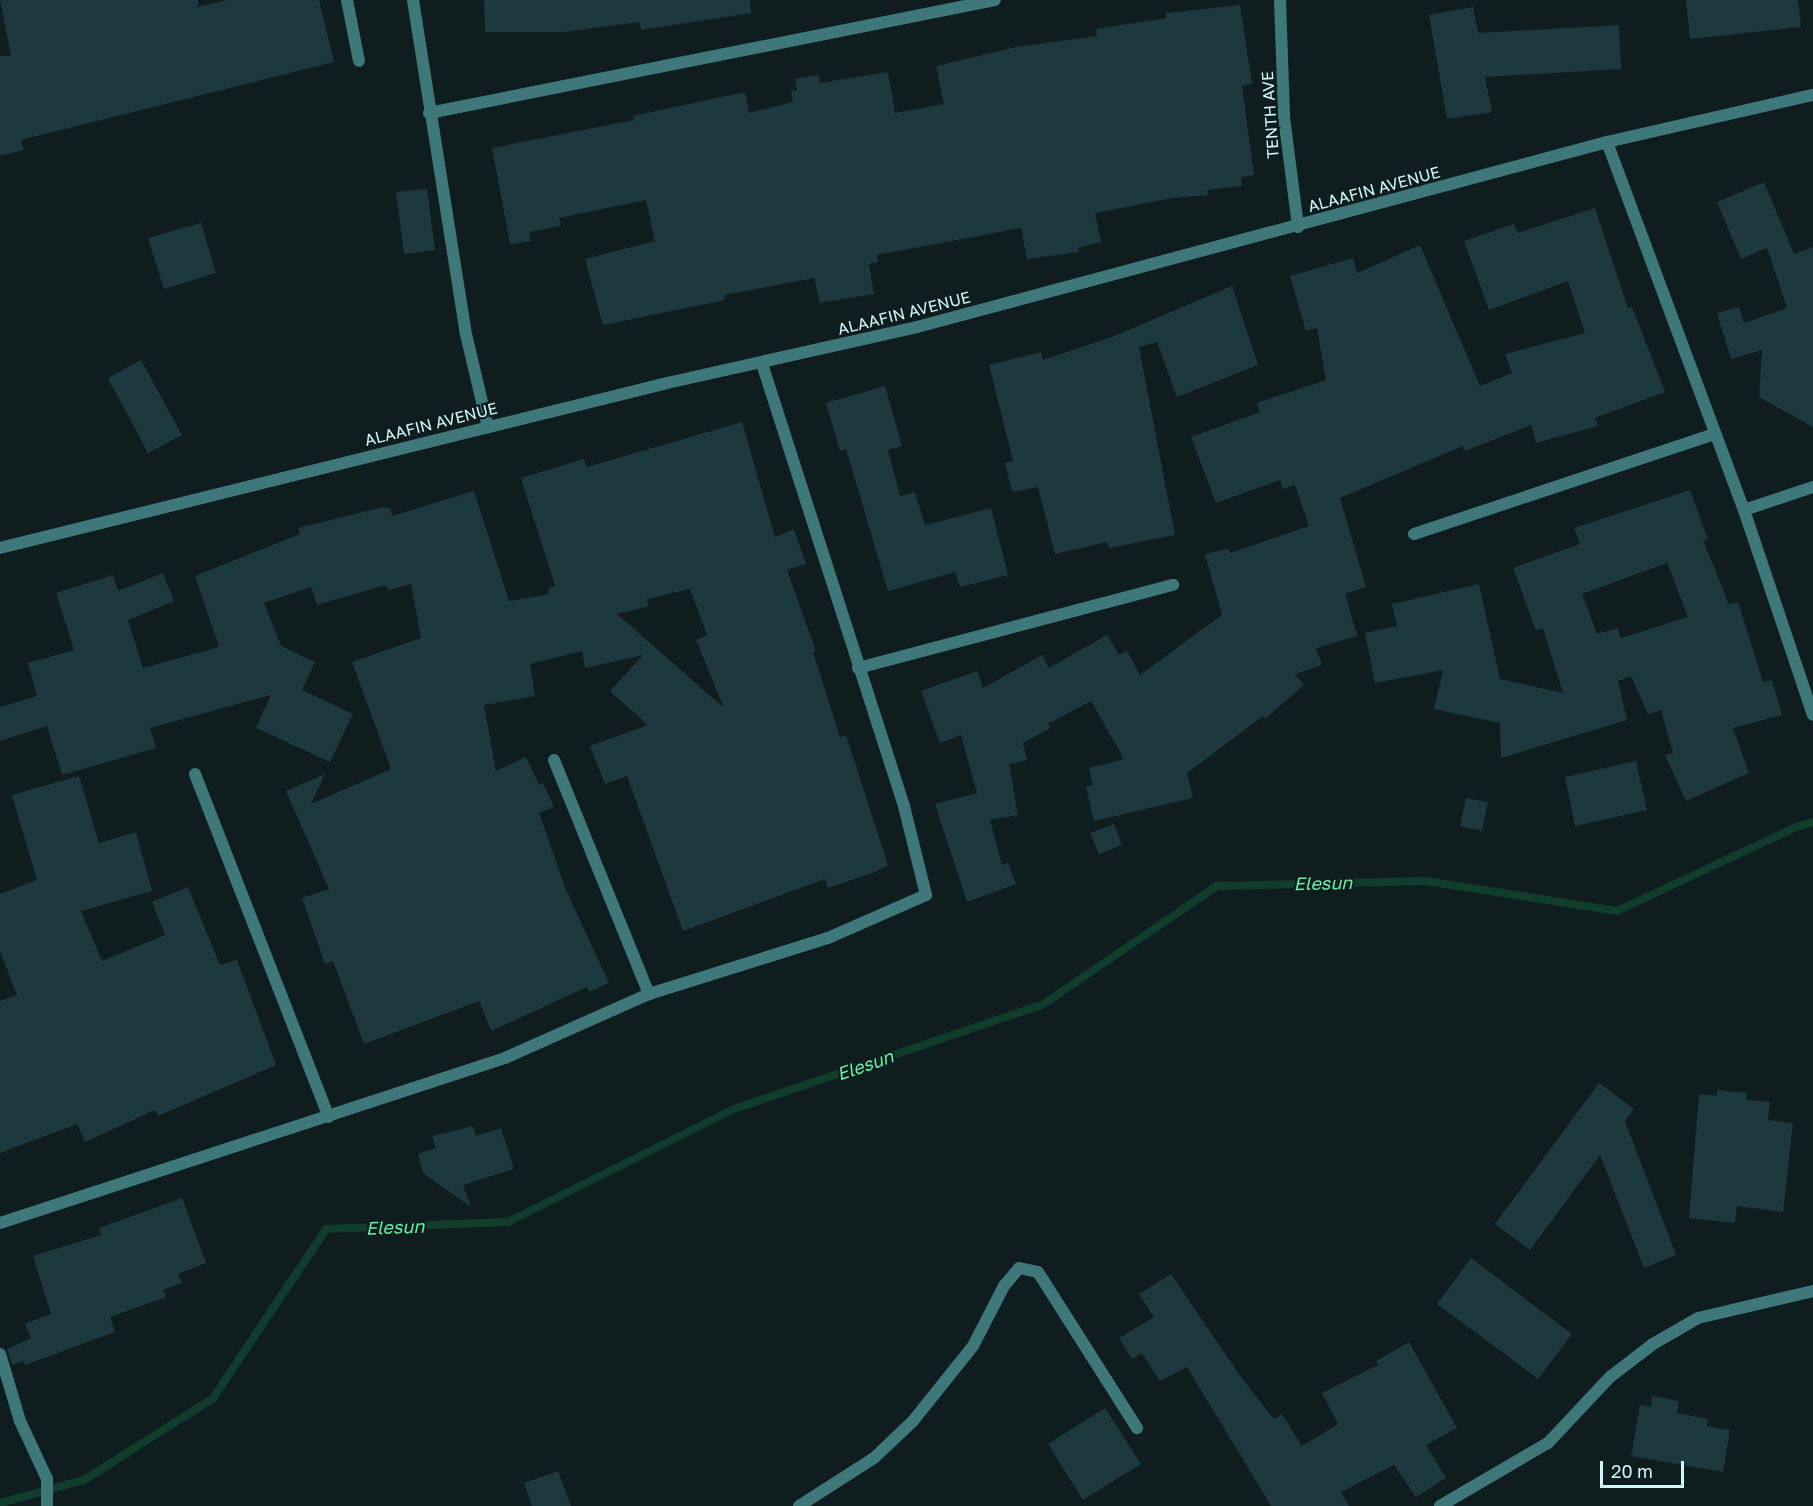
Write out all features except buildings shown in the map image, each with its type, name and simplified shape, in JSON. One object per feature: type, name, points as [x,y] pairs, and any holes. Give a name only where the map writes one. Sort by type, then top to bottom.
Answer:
[{"type":"street","points":[[347,0],[359,61]]},
{"type":"street","points":[[413,0],[465,330],[488,427]]},
{"type":"street","points":[[429,113],[995,0]]},
{"type":"street","name":"TENTH AVE","points":[[1280,0],[1284,117],[1298,226]]},
{"type":"street","name":"ALAAFIN AVENUE","points":[[0,548],[488,427],[940,321],[1607,142],[1813,95]]},
{"type":"street","points":[[1607,142],[1744,510],[1813,715]]},
{"type":"street","points":[[0,1223],[505,1058],[649,994],[828,938],[926,895],[912,834],[762,364]]},
{"type":"street","points":[[1414,534],[1714,434]]},
{"type":"street","points":[[1744,510],[1813,487]]},
{"type":"street","points":[[858,668],[1173,585]]},
{"type":"street","points":[[554,760],[649,994]]},
{"type":"street","points":[[195,774],[328,1117]]},
{"type":"street","points":[[799,1506],[874,1458],[914,1421],[973,1346],[1004,1286],[1019,1268],[1038,1272],[1137,1428]]},
{"type":"street","points":[[1440,1506],[1548,1443],[1610,1377],[1653,1344],[1698,1318],[1813,1291]]},
{"type":"street","points":[[0,1354],[20,1422],[47,1479],[47,1502]]},
{"type":"waterway","name":"Elesun","points":[[0,1503],[84,1480],[213,1398],[326,1229],[508,1222],[734,1109],[1042,1005],[1217,886],[1426,881],[1617,911],[1796,827],[1813,822]]}]
